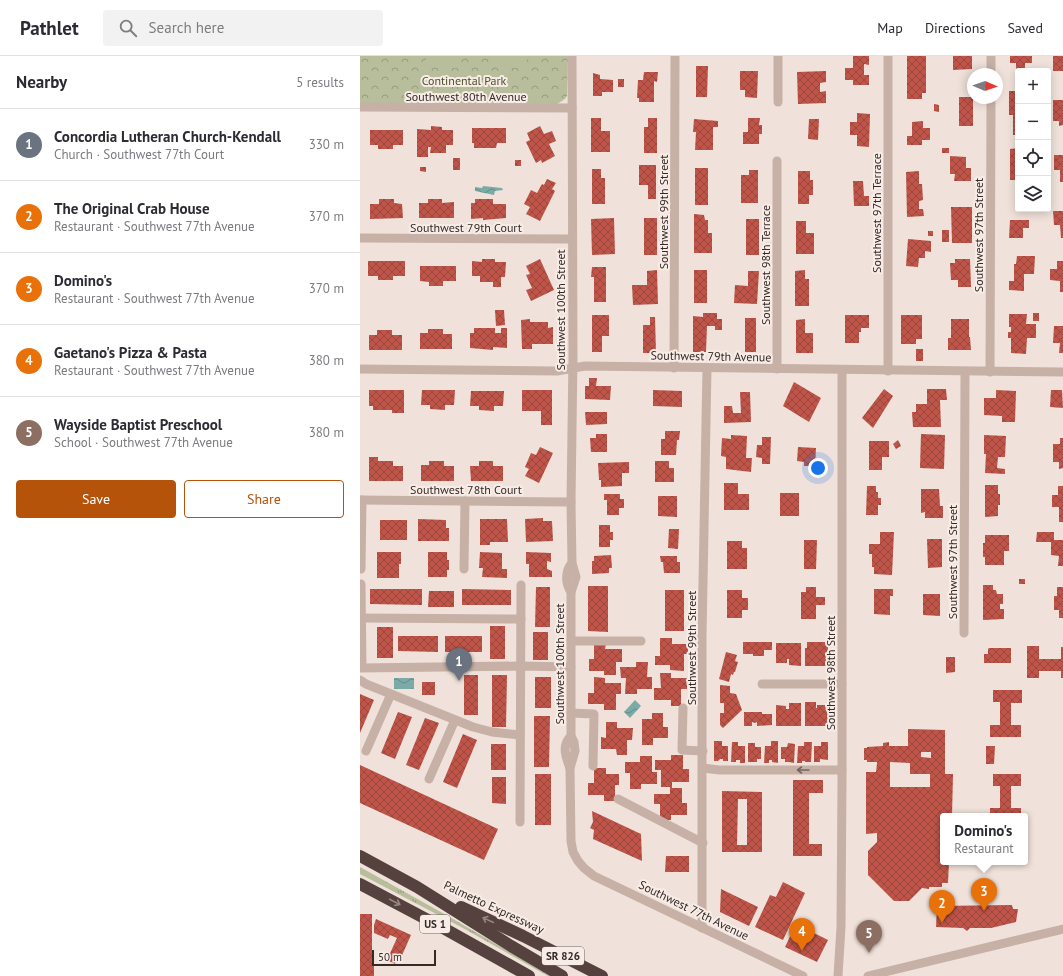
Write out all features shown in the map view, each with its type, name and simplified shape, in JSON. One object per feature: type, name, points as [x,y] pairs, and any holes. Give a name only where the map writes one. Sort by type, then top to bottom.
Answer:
[{"type":"highway","name":"US 1","points":[[360,856],[417,887],[562,976]]},
{"type":"highway","name":"US 1","points":[[360,884],[529,976]]},
{"type":"highway","name":"Palmetto Expressway","points":[[417,887],[523,936],[602,976]]},
{"type":"street","name":"Southwest 100th Street","points":[[572,56],[571,502],[572,563],[576,577],[571,592],[571,736],[574,742],[575,752],[570,768],[571,841],[573,852],[578,861]]},
{"type":"street","name":"Southwest 99th Street","points":[[674,368],[675,56]]},
{"type":"street","points":[[778,56],[778,102]]},
{"type":"street","name":"Southwest 97th Terrace","points":[[888,56],[888,371]]},
{"type":"street","points":[[991,56],[991,68]]},
{"type":"street","name":"Southwest 97th Street","points":[[990,104],[990,372]]},
{"type":"street","name":"Southwest 80th Avenue","points":[[360,107],[572,108]]},
{"type":"street","name":"Southwest 98th Terrace","points":[[777,161],[777,369]]},
{"type":"street","name":"Southwest 79th Court","points":[[360,238],[572,239]]},
{"type":"street","name":"Southwest 79th Avenue","points":[[360,369],[557,371],[585,366],[842,371],[1063,372]]},
{"type":"street","name":"Southwest 99th Street","points":[[702,928],[703,613],[706,368]]},
{"type":"street","name":"Southwest 98th Street","points":[[838,976],[841,926],[842,371]]},
{"type":"street","name":"Southwest 97th Street","points":[[964,633],[965,372]]},
{"type":"street","points":[[361,500],[361,569]]},
{"type":"street","name":"Southwest 78th Court","points":[[361,500],[571,502]]},
{"type":"street","points":[[464,569],[465,501]]},
{"type":"street","points":[[361,584],[361,668],[520,666],[571,667]]},
{"type":"street","points":[[520,822],[521,585]]},
{"type":"street","points":[[362,618],[521,619]]},
{"type":"street","points":[[571,640],[641,641]]},
{"type":"street","points":[[360,680],[366,684],[455,720],[492,732],[520,735]]},
{"type":"street","points":[[762,684],[842,684]]},
{"type":"street","points":[[366,751],[391,694]]},
{"type":"street","points":[[683,708],[682,750],[703,751]]},
{"type":"street","points":[[571,713],[594,714],[593,766]]},
{"type":"street","points":[[429,780],[455,720]]},
{"type":"street","points":[[703,768],[724,770],[842,770]]},
{"type":"street","points":[[618,799],[703,843]]},
{"type":"street","name":"Southwest 77th Avenue","points":[[578,861],[594,876],[803,976]]},
{"type":"street","points":[[868,976],[1063,929]]},
{"type":"green space","name":"Continental Park","points":[[360,56],[568,56],[567,96],[557,104],[360,103]]},
{"type":"green space","points":[[426,56],[457,56],[457,68],[426,67]]},
{"type":"green space","points":[[497,56],[527,56],[527,68],[497,68]]},
{"type":"green space","points":[[360,867],[551,976],[548,976],[461,927],[360,874]]},
{"type":"water","points":[[483,186],[502,188],[503,190],[495,191],[494,195],[475,191],[475,187],[482,188]]},
{"type":"water","points":[[394,678],[414,678],[414,689],[394,689]]},
{"type":"water","points":[[635,700],[641,706],[630,718],[624,712]]},
{"type":"building","points":[[853,56],[869,56],[869,65],[864,64],[864,75],[869,75],[869,85],[853,85],[853,80],[845,80],[845,68],[853,68]]},
{"type":"building","points":[[907,56],[926,56],[926,93],[922,93],[922,99],[907,99]]},
{"type":"building","points":[[953,56],[972,56],[972,68],[953,70]]},
{"type":"building","points":[[1010,56],[1032,56],[1032,63],[1025,63],[1025,68],[1016,68],[1016,63],[1010,63]]},
{"type":"building","points":[[1053,56],[1063,56],[1063,71],[1053,71]]},
{"type":"building","points":[[696,66],[708,66],[707,97],[696,97]]},
{"type":"building","points":[[740,71],[758,71],[757,98],[745,97],[745,90],[740,90]]},
{"type":"building","points":[[826,71],[826,82],[820,83],[820,92],[826,91],[826,103],[798,104],[797,72]]},
{"type":"building","points":[[644,72],[658,72],[657,82],[654,81],[654,102],[639,102],[639,98],[637,98],[638,80],[643,80]]},
{"type":"building","points":[[593,73],[600,75],[600,79],[613,80],[613,92],[602,92],[602,96],[593,96]]},
{"type":"building","points":[[618,79],[624,79],[624,87],[618,87]]},
{"type":"building","points":[[1009,91],[1015,91],[1015,135],[1013,135],[1013,115],[1009,115]]},
{"type":"building","points":[[959,97],[967,97],[967,104],[973,104],[973,126],[959,126]]},
{"type":"building","points":[[1053,100],[1063,100],[1063,125],[1059,126],[1059,121],[1053,121]]},
{"type":"building","points":[[934,104],[939,105],[939,112],[934,111]]},
{"type":"building","points":[[857,113],[870,114],[869,147],[857,146],[857,135],[850,135],[850,122],[857,122]]},
{"type":"building","points":[[591,118],[601,118],[601,131],[610,131],[610,152],[591,152]]},
{"type":"building","points":[[648,118],[657,118],[657,153],[644,153],[644,127],[648,127]]},
{"type":"building","points":[[748,118],[760,118],[759,125],[762,125],[762,134],[759,134],[759,144],[743,144],[743,132],[748,132]]},
{"type":"building","points":[[694,119],[718,121],[718,127],[713,127],[713,150],[695,150],[696,132],[693,132]]},
{"type":"building","points":[[809,119],[819,119],[818,140],[808,139]]},
{"type":"building","points":[[923,121],[923,128],[930,128],[930,140],[922,140],[922,145],[907,145],[907,136],[912,136],[912,122]]},
{"type":"building","points":[[431,126],[442,127],[442,130],[453,130],[453,145],[446,145],[446,153],[430,153],[431,147],[428,147],[428,157],[417,157],[417,129],[431,130]]},
{"type":"building","points":[[540,126],[544,134],[552,131],[556,141],[549,144],[555,156],[542,163],[541,160],[536,163],[526,142],[530,140],[527,133]]},
{"type":"building","points":[[472,128],[506,128],[506,143],[497,143],[496,148],[474,148],[474,143],[472,143]]},
{"type":"building","points":[[370,130],[403,130],[403,145],[393,145],[393,149],[378,149],[378,145],[370,145]]},
{"type":"building","points":[[942,148],[949,148],[949,153],[942,153]]},
{"type":"building","points":[[1015,148],[1015,180],[1010,180],[1010,149]]},
{"type":"building","points":[[1054,155],[1063,155],[1063,182],[1060,182],[1060,170],[1054,170]]},
{"type":"building","points":[[950,156],[966,157],[966,168],[971,168],[971,181],[954,181],[955,174],[950,174]]},
{"type":"building","points":[[453,158],[460,158],[460,170],[453,170]]},
{"type":"building","points":[[515,160],[521,160],[521,166],[515,166]]},
{"type":"building","points":[[639,165],[656,165],[656,199],[648,199],[648,185],[639,185]]},
{"type":"building","points":[[420,167],[426,167],[426,172],[420,171]]},
{"type":"building","points":[[695,168],[708,168],[708,205],[695,205]]},
{"type":"building","points":[[592,169],[601,169],[601,178],[605,178],[605,204],[592,204]]},
{"type":"building","points":[[749,170],[758,170],[758,203],[741,203],[741,175],[749,175]]},
{"type":"building","points":[[798,171],[810,171],[810,180],[813,180],[813,195],[809,195],[809,204],[798,204]]},
{"type":"building","points":[[919,171],[919,184],[922,184],[923,200],[919,201],[919,209],[923,209],[924,216],[907,217],[906,172]]},
{"type":"building","points":[[547,179],[556,183],[552,189],[555,191],[540,221],[526,214],[530,207],[524,204],[531,190],[537,193]]},
{"type":"building","points":[[853,181],[863,181],[864,196],[869,196],[869,206],[854,206]]},
{"type":"building","points":[[379,199],[394,199],[394,203],[402,204],[403,218],[370,219],[370,204],[379,204]]},
{"type":"building","points":[[428,199],[442,199],[442,203],[454,202],[454,218],[419,218],[419,203],[428,203]]},
{"type":"building","points":[[475,199],[493,199],[493,204],[506,204],[506,218],[483,220],[483,218],[471,219],[471,203],[475,203]]},
{"type":"building","points":[[951,207],[972,207],[972,243],[952,243]]},
{"type":"building","points":[[1053,211],[1063,211],[1063,238],[1061,238],[1060,225],[1054,225]]},
{"type":"building","points":[[694,214],[704,215],[705,220],[708,220],[708,233],[712,233],[712,253],[694,253]]},
{"type":"building","points":[[614,218],[615,254],[592,255],[591,219]]},
{"type":"building","points":[[644,218],[657,218],[657,255],[644,255]]},
{"type":"building","points":[[746,219],[759,219],[759,255],[746,255]]},
{"type":"building","points":[[1010,220],[1029,220],[1029,228],[1023,228],[1023,238],[1009,238]]},
{"type":"building","points":[[796,221],[806,221],[806,233],[814,233],[814,254],[796,254]]},
{"type":"building","points":[[942,230],[949,230],[949,242],[942,242]]},
{"type":"building","points":[[928,231],[933,231],[933,236],[928,236]]},
{"type":"building","points":[[908,239],[931,241],[931,252],[925,251],[925,258],[919,258],[918,267],[906,266]]},
{"type":"building","points":[[1017,256],[1035,256],[1034,274],[1024,274],[1024,291],[1009,290],[1009,281],[1014,281],[1014,264],[1016,264]]},
{"type":"building","points":[[482,259],[495,259],[495,262],[506,262],[505,277],[501,277],[501,287],[493,287],[493,282],[480,282],[480,276],[472,276],[472,261],[482,262]]},
{"type":"building","points":[[540,259],[554,290],[531,301],[526,290],[532,288],[526,275],[530,274],[526,266]]},
{"type":"building","points":[[955,259],[970,259],[971,287],[958,287],[958,280],[951,280],[950,263],[955,263]]},
{"type":"building","points":[[368,261],[405,261],[405,276],[393,276],[393,280],[378,280],[378,276],[368,276]]},
{"type":"building","points":[[1057,261],[1063,261],[1063,292],[1060,292],[1060,281],[1050,280],[1050,269],[1057,269]]},
{"type":"building","points":[[420,266],[456,266],[456,281],[443,281],[443,286],[429,286],[429,282],[420,281]]},
{"type":"building","points":[[592,267],[606,267],[606,302],[594,302],[594,277],[591,277]]},
{"type":"building","points":[[657,270],[658,304],[633,305],[632,285],[647,285],[647,271]]},
{"type":"building","points":[[694,270],[707,270],[707,303],[694,303]]},
{"type":"building","points":[[805,270],[805,279],[809,279],[809,306],[795,306],[795,271]]},
{"type":"building","points":[[748,271],[759,271],[757,304],[734,303],[735,285],[748,286]]},
{"type":"building","points":[[495,310],[504,310],[505,325],[496,326]]},
{"type":"building","points":[[703,313],[717,313],[717,319],[722,319],[722,330],[715,330],[715,326],[707,326],[706,352],[693,352],[693,316],[703,317]]},
{"type":"building","points":[[1033,313],[1039,313],[1039,321],[1033,321]]},
{"type":"building","points":[[1009,314],[1027,314],[1026,324],[1036,324],[1036,338],[1027,338],[1026,354],[1011,353],[1011,338],[1008,338],[1008,332],[1011,332],[1011,327],[1009,327]]},
{"type":"building","points":[[592,315],[609,315],[609,336],[602,336],[602,352],[592,352]]},
{"type":"building","points":[[845,315],[869,315],[869,328],[861,328],[861,332],[859,332],[859,343],[845,343]]},
{"type":"building","points":[[901,315],[922,315],[922,339],[916,339],[916,344],[901,344]]},
{"type":"building","points":[[650,317],[655,317],[656,353],[643,353],[643,325],[650,325]]},
{"type":"building","points":[[745,318],[756,318],[756,352],[745,352]]},
{"type":"building","points":[[530,319],[530,322],[548,322],[548,328],[553,327],[553,344],[532,344],[532,349],[522,349],[521,320]]},
{"type":"building","points":[[805,319],[805,333],[813,333],[813,353],[796,353],[796,320]]},
{"type":"building","points":[[951,319],[969,319],[971,350],[948,350],[948,338],[951,338]]},
{"type":"building","points":[[1054,326],[1063,326],[1063,353],[1059,353],[1060,343],[1053,343]]},
{"type":"building","points":[[474,328],[495,328],[495,333],[501,333],[501,328],[507,328],[507,348],[493,347],[493,350],[470,348],[470,333],[474,333]]},
{"type":"building","points":[[428,329],[443,329],[443,334],[452,334],[452,349],[420,349],[420,333],[428,333]]},
{"type":"building","points":[[377,330],[392,330],[392,335],[402,335],[402,350],[369,350],[369,335],[377,335]]},
{"type":"building","points":[[916,349],[923,349],[923,361],[916,361]]},
{"type":"building","points":[[589,378],[597,378],[596,386],[611,386],[610,400],[585,399],[585,386],[589,386]]},
{"type":"building","points":[[794,382],[821,398],[809,422],[783,406]]},
{"type":"building","points":[[884,389],[893,396],[873,428],[862,418]]},
{"type":"building","points":[[927,389],[946,389],[947,400],[940,400],[941,427],[913,427],[912,412],[916,412],[916,404],[927,404]]},
{"type":"building","points":[[369,390],[404,390],[404,413],[392,413],[392,410],[373,410],[373,406],[369,406]]},
{"type":"building","points":[[422,390],[455,390],[454,405],[445,405],[445,410],[430,409],[430,405],[421,405]]},
{"type":"building","points":[[522,390],[552,390],[552,425],[541,425],[541,411],[522,411]]},
{"type":"building","points":[[653,390],[682,391],[682,407],[653,406]]},
{"type":"building","points":[[996,390],[1016,391],[1015,422],[1002,422],[1002,416],[984,415],[984,398],[996,398]]},
{"type":"building","points":[[1051,390],[1062,390],[1063,408],[1050,407]]},
{"type":"building","points":[[471,391],[504,391],[503,406],[494,406],[494,411],[479,410],[479,406],[470,406]]},
{"type":"building","points":[[740,392],[750,392],[751,422],[724,423],[724,406],[732,406],[733,413],[741,413]]},
{"type":"building","points":[[585,412],[607,412],[607,424],[586,425]]},
{"type":"building","points":[[665,431],[680,431],[679,440],[677,440],[676,455],[661,455],[661,439],[665,439]]},
{"type":"building","points":[[596,434],[607,434],[607,452],[591,452],[590,438],[596,438]]},
{"type":"building","points":[[921,434],[945,435],[944,469],[920,468]]},
{"type":"building","points":[[731,435],[747,436],[746,458],[752,458],[751,472],[726,469],[726,457],[721,456],[722,438],[731,439]]},
{"type":"building","points":[[984,435],[1006,436],[1005,457],[998,457],[997,468],[1005,469],[1005,474],[985,473],[986,454],[984,454]]},
{"type":"building","points":[[762,437],[771,437],[770,464],[762,464],[762,458],[756,457],[757,445],[762,445]]},
{"type":"building","points":[[1060,438],[1063,438],[1063,468],[1059,469],[1059,462],[1053,462],[1053,444],[1060,444]]},
{"type":"building","points":[[898,440],[901,446],[896,449],[893,444]]},
{"type":"building","points":[[869,441],[889,441],[889,457],[882,457],[882,470],[869,470]]},
{"type":"building","points":[[540,447],[553,453],[539,483],[525,476],[529,469],[525,467],[531,453],[536,455]]},
{"type":"building","points":[[798,447],[816,448],[815,466],[804,466],[804,462],[797,461]]},
{"type":"building","points":[[369,457],[378,457],[378,461],[393,461],[393,466],[403,466],[403,481],[369,481]]},
{"type":"building","points":[[429,461],[444,461],[444,466],[454,466],[454,481],[421,481],[421,465],[429,465]]},
{"type":"building","points":[[479,461],[493,461],[493,466],[503,466],[503,481],[471,481],[470,466],[479,466]]},
{"type":"building","points":[[655,461],[669,461],[669,468],[674,468],[674,482],[655,482]]},
{"type":"building","points":[[629,462],[629,473],[622,473],[622,486],[601,487],[598,463]]},
{"type":"building","points":[[724,483],[738,483],[738,494],[749,494],[749,510],[724,510]]},
{"type":"building","points":[[985,485],[998,485],[1000,505],[998,505],[998,516],[985,517]]},
{"type":"building","points":[[867,486],[876,486],[878,498],[881,498],[881,505],[878,505],[878,515],[866,515]]},
{"type":"building","points":[[1058,486],[1063,486],[1063,522],[1059,522],[1059,507],[1052,507],[1052,495],[1058,495]]},
{"type":"building","points":[[921,489],[939,489],[940,506],[943,506],[943,518],[925,518],[925,512],[921,513]]},
{"type":"building","points":[[780,493],[799,493],[799,516],[780,516]]},
{"type":"building","points":[[604,494],[620,494],[620,499],[624,499],[624,508],[619,508],[619,515],[607,515],[607,500],[604,500]]},
{"type":"building","points":[[658,496],[677,496],[677,517],[658,516]]},
{"type":"building","points":[[543,518],[543,521],[552,521],[553,541],[526,542],[525,519]]},
{"type":"building","points":[[418,519],[446,520],[446,528],[449,528],[449,541],[418,541]]},
{"type":"building","points":[[480,519],[507,519],[508,542],[490,542],[490,545],[480,545]]},
{"type":"building","points":[[380,520],[407,520],[407,540],[380,540]]},
{"type":"building","points":[[599,525],[610,525],[610,532],[613,532],[613,540],[610,540],[610,547],[599,547]]},
{"type":"building","points":[[669,529],[679,529],[678,549],[668,548]]},
{"type":"building","points":[[880,532],[894,532],[892,575],[874,574],[874,567],[872,567],[872,554],[869,554],[869,544],[880,544]]},
{"type":"building","points":[[1037,532],[1054,532],[1054,540],[1063,540],[1063,566],[1058,566],[1059,556],[1051,555],[1051,542],[1036,542]]},
{"type":"building","points":[[985,535],[1009,535],[1009,551],[1004,551],[1004,565],[985,565],[985,557],[983,557],[983,543],[985,543]]},
{"type":"building","points":[[927,539],[942,539],[942,567],[928,568]]},
{"type":"building","points":[[804,540],[817,540],[816,569],[804,569]]},
{"type":"building","points":[[727,541],[742,541],[742,548],[747,548],[747,569],[727,569]]},
{"type":"building","points":[[377,552],[401,552],[399,578],[377,578]]},
{"type":"building","points":[[428,552],[447,552],[449,570],[447,570],[447,577],[428,577]]},
{"type":"building","points":[[480,552],[502,553],[502,569],[507,569],[507,578],[482,577],[483,568],[479,568]]},
{"type":"building","points":[[526,552],[551,553],[551,562],[547,561],[547,569],[552,571],[552,577],[529,577],[529,564],[526,564]]},
{"type":"building","points":[[611,555],[612,568],[609,568],[609,573],[592,574],[592,561],[594,561],[594,556]]},
{"type":"building","points":[[660,556],[677,556],[677,562],[680,562],[680,573],[664,573],[663,562],[661,562]]},
{"type":"building","points":[[1019,579],[1025,579],[1025,584],[1019,584]]},
{"type":"building","points":[[983,585],[993,585],[993,590],[996,590],[997,594],[1003,594],[1003,604],[1000,604],[1000,609],[1004,609],[1004,619],[983,620]]},
{"type":"building","points":[[588,586],[608,586],[608,632],[588,631]]},
{"type":"building","points":[[536,587],[550,587],[550,627],[535,627]]},
{"type":"building","points":[[806,587],[816,587],[816,597],[825,597],[825,605],[816,605],[816,619],[801,619],[801,592],[806,592]]},
{"type":"building","points":[[1057,587],[1063,587],[1063,618],[1059,618],[1059,610],[1054,610],[1054,596],[1057,596]]},
{"type":"building","points":[[370,589],[422,589],[422,605],[370,604]]},
{"type":"building","points":[[462,589],[511,590],[511,605],[462,605]]},
{"type":"building","points":[[874,589],[893,589],[893,596],[890,596],[890,615],[874,614]]},
{"type":"building","points":[[665,590],[684,590],[684,631],[665,631]]},
{"type":"building","points":[[727,590],[742,590],[742,598],[748,598],[748,610],[742,610],[742,618],[727,618]]},
{"type":"building","points":[[429,591],[454,591],[454,607],[428,607]]},
{"type":"building","points":[[923,594],[940,594],[940,616],[923,615]]},
{"type":"building","points":[[490,626],[505,626],[505,659],[490,659]]},
{"type":"building","points":[[377,627],[393,627],[393,658],[377,658]]},
{"type":"building","points":[[533,632],[548,632],[548,660],[533,660]]},
{"type":"building","points":[[398,636],[438,636],[438,652],[398,651]]},
{"type":"building","points":[[445,636],[482,636],[482,652],[445,652]]},
{"type":"building","points":[[660,638],[672,638],[672,644],[688,644],[688,654],[684,654],[684,671],[670,670],[670,665],[655,665],[655,656],[660,656]]},
{"type":"building","points":[[743,642],[772,642],[772,650],[764,650],[764,656],[743,654]]},
{"type":"building","points":[[807,642],[828,642],[828,666],[805,666],[805,648],[807,648]]},
{"type":"building","points":[[776,643],[801,643],[801,666],[789,665],[789,659],[787,659],[787,663],[776,663]]},
{"type":"building","points":[[594,644],[606,644],[605,649],[622,649],[622,662],[616,662],[616,675],[604,675],[604,671],[589,671],[589,659],[594,659]]},
{"type":"building","points":[[1027,646],[1039,646],[1039,659],[1061,659],[1061,647],[1063,647],[1063,678],[1061,678],[1061,671],[1039,671],[1039,678],[1027,678]]},
{"type":"building","points":[[989,648],[1011,648],[1011,663],[984,663],[984,654],[988,654]]},
{"type":"building","points":[[726,652],[737,655],[735,661],[738,662],[735,672],[733,675],[731,674],[729,682],[719,679]]},
{"type":"building","points":[[946,657],[955,657],[955,672],[946,673]]},
{"type":"building","points":[[636,662],[648,662],[647,677],[652,677],[652,689],[637,689],[637,694],[625,694],[626,678],[621,678],[620,667],[636,667]]},
{"type":"building","points":[[660,673],[671,673],[671,678],[687,678],[687,689],[681,689],[681,706],[671,706],[671,700],[654,700],[654,688],[661,688]]},
{"type":"building","points":[[464,675],[478,675],[478,715],[464,715]]},
{"type":"building","points":[[492,675],[507,675],[506,727],[492,727]]},
{"type":"building","points":[[535,677],[551,677],[551,708],[535,708]]},
{"type":"building","points":[[594,677],[605,678],[605,683],[621,683],[621,694],[616,694],[616,710],[604,710],[604,704],[588,704],[588,693],[594,693]]},
{"type":"building","points":[[422,682],[435,682],[435,695],[422,695]]},
{"type":"building","points":[[720,685],[730,686],[730,693],[736,694],[742,710],[723,728],[720,725],[720,713],[724,713],[724,703],[720,703]]},
{"type":"building","points":[[993,690],[1022,690],[1022,703],[1011,703],[1011,725],[1021,725],[1021,737],[990,737],[990,725],[1000,725],[1000,702],[993,702]]},
{"type":"building","points":[[360,694],[374,700],[360,733]]},
{"type":"building","points":[[805,702],[816,702],[816,708],[817,705],[828,705],[828,726],[805,726]]},
{"type":"building","points":[[789,703],[801,703],[801,726],[776,726],[776,705],[786,706],[786,709],[789,709]]},
{"type":"building","points":[[398,712],[412,717],[395,759],[381,753]]},
{"type":"building","points":[[744,712],[762,712],[762,714],[772,714],[772,725],[757,726],[757,722],[752,722],[752,726],[744,726]]},
{"type":"building","points":[[652,713],[663,713],[663,727],[668,727],[668,738],[653,738],[653,745],[642,745],[642,719],[652,719]]},
{"type":"building","points":[[534,716],[550,716],[549,767],[534,767]]},
{"type":"building","points":[[425,718],[439,723],[419,770],[406,765]]},
{"type":"building","points":[[606,722],[617,722],[617,728],[633,728],[632,740],[627,740],[627,755],[617,755],[616,749],[601,749],[601,737],[606,738]]},
{"type":"building","points":[[908,729],[945,730],[945,774],[953,774],[952,813],[940,813],[940,865],[949,865],[948,883],[942,883],[942,887],[929,887],[929,889],[922,888],[909,901],[894,901],[868,875],[868,851],[877,842],[877,833],[866,834],[866,772],[876,772],[877,762],[867,762],[867,760],[864,760],[864,748],[883,746],[883,743],[889,742],[889,746],[908,746]],"holes":[[[921,752],[931,752],[931,758],[921,757]],[[890,762],[910,763],[910,774],[930,774],[930,787],[890,787]]]},
{"type":"building","points":[[463,734],[477,740],[457,788],[443,782]]},
{"type":"building","points":[[714,741],[722,741],[722,746],[728,746],[728,761],[723,761],[723,759],[720,759],[718,761],[714,761]]},
{"type":"building","points":[[771,741],[778,741],[778,763],[769,760],[769,763],[764,763],[765,746],[771,746]]},
{"type":"building","points":[[732,742],[738,742],[738,746],[745,746],[745,763],[740,763],[740,760],[731,762]]},
{"type":"building","points":[[804,742],[812,742],[811,762],[802,761],[802,763],[797,763],[798,746],[804,746]]},
{"type":"building","points":[[821,742],[828,742],[828,760],[820,759],[820,762],[814,762],[814,746],[821,746]]},
{"type":"building","points":[[748,743],[755,743],[755,747],[761,747],[761,759],[757,759],[757,762],[748,762]]},
{"type":"building","points":[[788,743],[795,744],[794,763],[785,762],[785,759],[781,759],[781,747],[787,747]]},
{"type":"building","points":[[491,744],[506,744],[506,770],[491,770]]},
{"type":"building","points":[[986,746],[995,746],[994,764],[986,764]]},
{"type":"building","points":[[671,755],[683,755],[683,769],[689,769],[689,782],[672,782],[672,788],[682,788],[682,803],[687,803],[687,815],[671,815],[671,820],[660,820],[660,804],[654,804],[654,794],[670,794],[670,787],[661,787],[661,770],[655,770],[655,760],[671,760]]},
{"type":"building","points":[[640,756],[652,756],[652,772],[657,772],[657,784],[641,784],[641,789],[630,789],[630,773],[625,773],[625,762],[640,762]]},
{"type":"building","points":[[360,765],[498,829],[484,860],[360,803]]},
{"type":"building","points":[[594,768],[606,768],[606,774],[619,774],[619,785],[615,785],[615,801],[604,801],[604,795],[588,795],[588,783],[594,783]]},
{"type":"building","points":[[535,774],[551,774],[551,825],[535,825]]},
{"type":"building","points":[[993,774],[1021,774],[1021,786],[1011,786],[1011,808],[1021,808],[1021,813],[990,813],[990,808],[1000,808],[1000,786],[993,786]]},
{"type":"building","points":[[492,777],[506,777],[506,804],[492,803]]},
{"type":"building","points":[[793,780],[823,780],[823,793],[809,793],[809,844],[822,844],[822,856],[793,856]]},
{"type":"building","points":[[722,791],[762,792],[762,852],[722,852]],"holes":[[[738,799],[747,799],[747,845],[737,845]]]},
{"type":"building","points":[[592,811],[641,834],[642,861],[593,839],[594,830],[590,828],[593,822]]},
{"type":"building","points":[[666,856],[689,856],[689,872],[665,872]]},
{"type":"building","points":[[783,882],[805,893],[783,940],[755,927],[770,895],[776,897]]},
{"type":"building","points":[[721,889],[758,907],[749,926],[720,912]]},
{"type":"building","points":[[1012,905],[1013,909],[1018,909],[1016,922],[991,928],[970,928],[967,931],[963,928],[936,927],[937,906]]},
{"type":"building","points":[[360,914],[372,914],[372,953],[374,953],[374,976],[360,976]]},
{"type":"building","points":[[376,919],[411,935],[399,962],[396,961],[395,964],[387,960],[397,938],[390,935],[388,939],[374,933]]},
{"type":"building","points":[[796,924],[828,940],[817,962],[785,947]]},
{"type":"place","name":"Concordia Lutheran Church-Kendall","points":[[459,681]]},
{"type":"place","name":"Domino's","points":[[984,911]]},
{"type":"place","name":"The Original Crab House","points":[[942,923]]},
{"type":"place","name":"Gaetano's Pizza & Pasta","points":[[802,951]]},
{"type":"place","name":"Wayside Baptist Preschool","points":[[869,953]]}]
